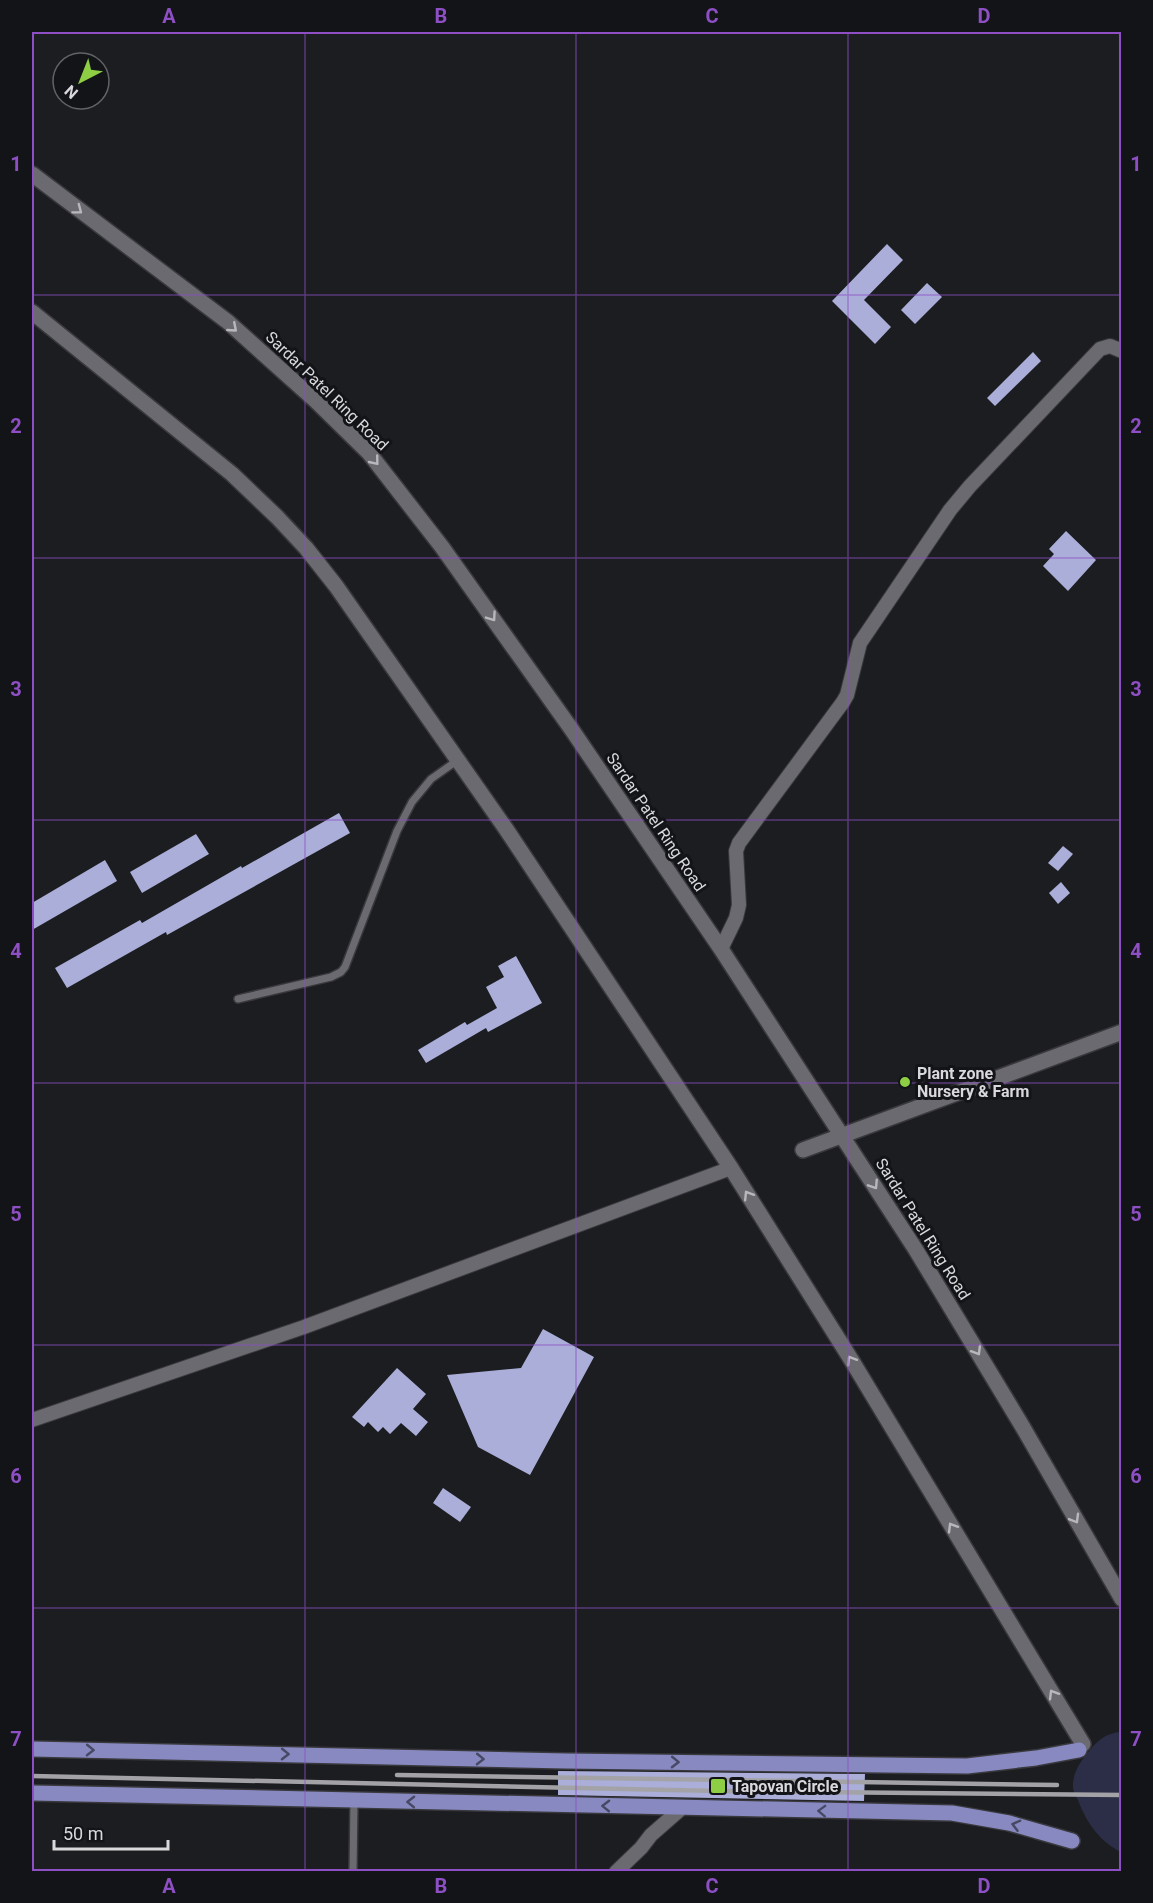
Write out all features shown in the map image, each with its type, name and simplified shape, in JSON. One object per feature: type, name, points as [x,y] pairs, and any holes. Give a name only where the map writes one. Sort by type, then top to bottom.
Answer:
[{"type":"main road","points":[[32,1749],[566,1761],[967,1766],[1036,1758],[1081,1747]]},
{"type":"main road","points":[[32,1793],[952,1813],[1009,1823],[1072,1841]]},
{"type":"street","name":"Sardar Patel Ring Road","points":[[32,174],[228,322],[316,401],[369,453],[442,547],[572,730],[721,949],[842,1136],[922,1260],[1021,1424],[1122,1599]]},
{"type":"street","points":[[32,312],[232,474],[306,548],[336,586],[506,830],[731,1168],[852,1361],[1081,1747]]},
{"type":"street","points":[[721,949],[736,918],[739,905],[736,850],[739,843],[843,702],[847,695],[860,643],[950,510],[970,486],[1100,349],[1110,345],[1122,351]]},
{"type":"street","points":[[803,1150],[1122,1032]]},
{"type":"street","points":[[32,1420],[304,1327],[731,1168]]},
{"type":"street","points":[[616,1872],[651,1835],[683,1807]]},
{"type":"lane","points":[[238,999],[331,977],[341,972],[345,967],[397,831],[412,802],[431,778],[458,760]]},
{"type":"lane","points":[[353,1872],[354,1800]]},
{"type":"shaded area","points":[[1122,1732],[1121,1852],[1113,1848],[1095,1831],[1085,1816],[1073,1787],[1078,1767],[1093,1746],[1107,1735]]},
{"type":"building","points":[[887,244],[903,260],[864,300],[891,327],[875,344],[832,301]]},
{"type":"building","points":[[927,283],[942,297],[915,324],[901,310]]},
{"type":"building","points":[[1033,352],[1041,361],[995,406],[987,398]]},
{"type":"building","points":[[1066,531],[1096,560],[1068,591],[1043,566],[1054,554],[1049,549]]},
{"type":"building","points":[[339,813],[350,833],[167,935],[166,932],[67,988],[55,968],[140,920],[142,923]]},
{"type":"building","points":[[196,834],[209,854],[142,893],[130,872]]},
{"type":"building","points":[[1063,846],[1073,854],[1058,871],[1048,863]]},
{"type":"building","points":[[105,860],[117,881],[32,930],[32,903]]},
{"type":"building","points":[[1061,882],[1070,893],[1058,904],[1049,893]]},
{"type":"building","points":[[516,956],[542,1003],[488,1032],[486,1028],[426,1063],[418,1050],[465,1022],[467,1025],[497,1008],[486,987],[504,977],[498,966]]},
{"type":"building","points":[[543,1329],[594,1357],[530,1475],[478,1447],[447,1375],[521,1368]]},
{"type":"building","points":[[397,1368],[426,1394],[413,1409],[428,1422],[416,1436],[401,1423],[390,1434],[383,1427],[378,1432],[368,1422],[364,1427],[352,1417]]},
{"type":"building","points":[[443,1488],[471,1507],[460,1522],[433,1503]]},
{"type":"building","points":[[558,1771],[865,1774],[864,1801],[558,1795]]},
{"type":"railway","points":[[397,1775],[1057,1785]]},
{"type":"railway","points":[[32,1776],[718,1791],[1122,1795]]},
{"type":"place","name":"Plant zone Nursery & Farm","points":[[905,1082]]},
{"type":"place","name":"Tapovan Circle","points":[[718,1786]]}]
